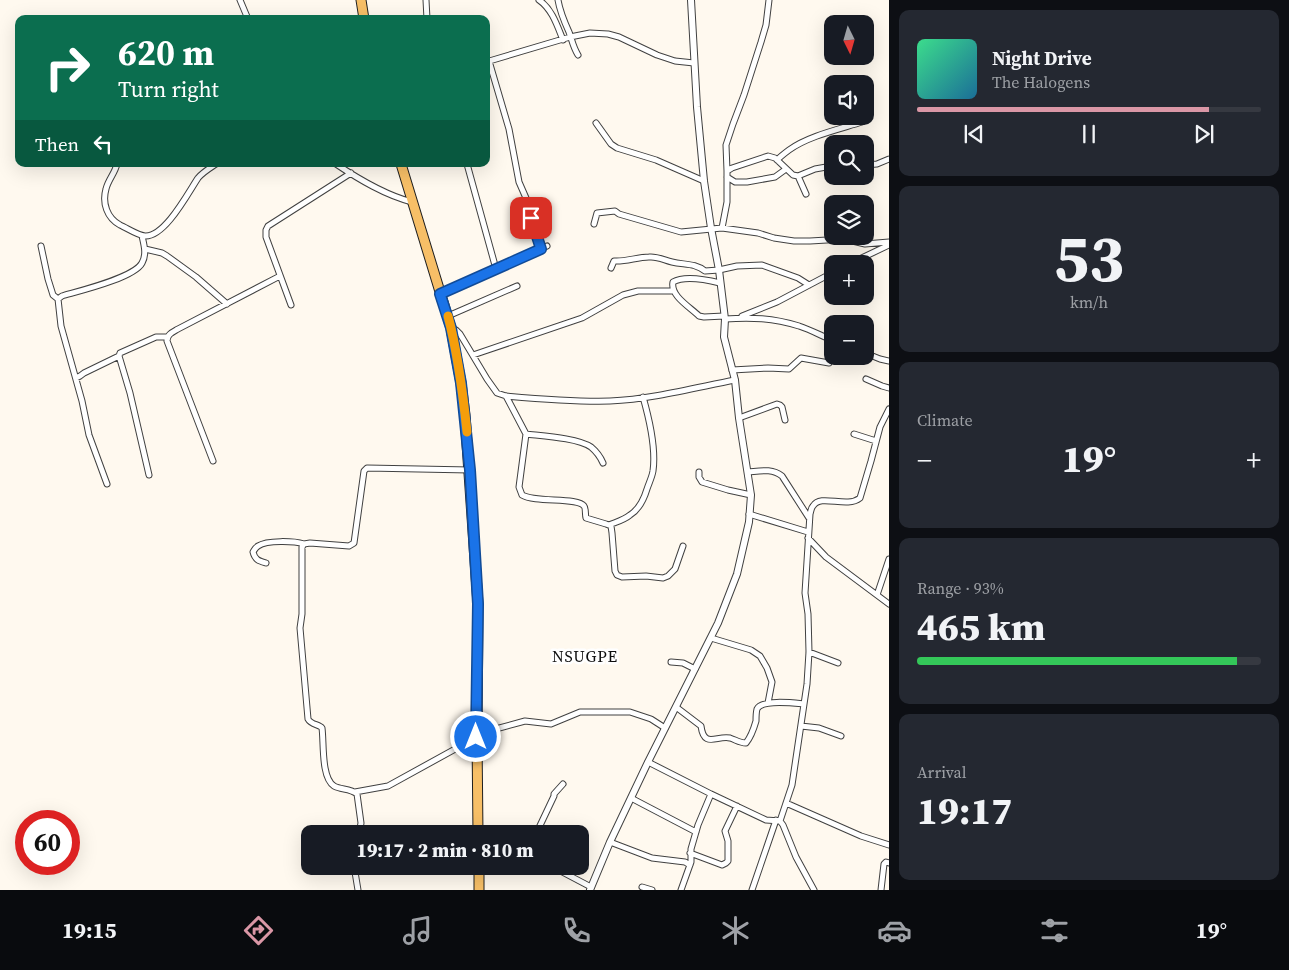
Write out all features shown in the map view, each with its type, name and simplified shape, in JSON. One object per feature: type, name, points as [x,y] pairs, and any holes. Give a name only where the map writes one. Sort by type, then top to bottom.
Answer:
[{"type":"main road","points":[[361,0],[363,15]]},
{"type":"main road","points":[[402,167],[448,316],[461,383],[470,470],[478,604],[476,737],[478,825]]},
{"type":"main road","points":[[479,875],[479,890]]},
{"type":"street","points":[[240,0],[246,15]]},
{"type":"street","points":[[426,0],[427,15]]},
{"type":"street","points":[[539,0],[546,4],[551,12],[563,40]]},
{"type":"street","points":[[558,0],[573,48],[578,55]]},
{"type":"street","points":[[567,875],[590,889],[648,762],[711,638],[737,574],[749,522],[751,495],[748,472],[735,380],[724,337],[719,270],[704,181],[694,63],[691,0]]},
{"type":"street","points":[[722,228],[727,202],[726,177],[728,171],[726,145],[761,42],[766,25],[769,0]]},
{"type":"street","points":[[490,61],[570,37],[590,33],[619,37],[657,55],[676,61],[694,63]]},
{"type":"street","points":[[490,68],[509,129],[519,182],[526,198],[541,249]]},
{"type":"street","points":[[596,123],[611,144],[617,148],[656,160],[704,181]]},
{"type":"street","points":[[777,160],[789,150],[809,140],[851,125]]},
{"type":"street","points":[[728,171],[768,156],[777,160],[793,175],[798,176],[824,167]]},
{"type":"street","points":[[874,164],[889,159]]},
{"type":"street","points":[[116,167],[106,189],[106,209],[115,222],[142,236],[152,235],[157,232],[174,214],[203,172],[211,167]]},
{"type":"street","points":[[341,167],[395,198],[412,202]]},
{"type":"street","points":[[468,167],[496,269]]},
{"type":"street","points":[[726,177],[735,182],[747,182],[775,177],[786,169]]},
{"type":"street","points":[[291,305],[266,237],[266,230],[268,226],[351,173]]},
{"type":"street","points":[[798,176],[806,194]]},
{"type":"street","points":[[594,224],[597,213],[615,210],[619,214],[681,232],[722,228],[758,233],[788,240],[810,241],[844,238],[865,244],[889,243]]},
{"type":"street","points":[[58,299],[62,296],[109,282],[137,269],[142,264],[145,256],[142,236]]},
{"type":"street","points":[[866,255],[889,243]]},
{"type":"street","points":[[41,246],[53,295],[58,299],[61,326],[82,401],[89,435],[107,484]]},
{"type":"street","points":[[440,294],[548,246]]},
{"type":"street","points":[[145,249],[167,256],[196,277],[227,304]]},
{"type":"street","points":[[612,268],[614,261],[622,262],[650,256],[678,263],[692,264],[705,271],[737,266],[762,265],[798,278],[809,285]]},
{"type":"street","points":[[76,378],[119,356],[120,353],[156,337],[166,337],[280,276]]},
{"type":"street","points":[[737,318],[778,302],[824,277]]},
{"type":"street","points":[[720,283],[701,279],[677,280],[673,282],[672,287],[676,295],[699,316],[748,317],[771,320],[801,327],[824,337]]},
{"type":"street","points":[[448,316],[517,286]]},
{"type":"street","points":[[473,355],[582,318],[623,295],[638,291],[674,291]]},
{"type":"street","points":[[451,328],[460,334],[497,392],[506,396],[611,401],[735,380]]},
{"type":"street","points":[[166,337],[213,461]]},
{"type":"street","points":[[119,356],[130,393],[149,475]]},
{"type":"street","points":[[874,357],[889,361]]},
{"type":"street","points":[[732,370],[789,369],[801,358],[824,362]]},
{"type":"street","points":[[866,379],[889,388]]},
{"type":"street","points":[[506,396],[526,434],[519,487],[522,495],[531,498],[575,502],[585,506],[586,518],[611,526],[616,571],[622,577],[646,576],[663,578],[668,576],[675,569],[683,546]]},
{"type":"street","points":[[608,525],[631,515],[638,508],[653,474],[654,459],[649,419],[643,397]]},
{"type":"street","points":[[739,418],[777,404],[782,407],[785,420]]},
{"type":"street","points":[[752,890],[792,785],[804,704],[809,652],[808,614],[805,593],[808,535],[813,505],[819,501],[827,500],[850,503],[860,498],[880,427],[889,409]]},
{"type":"street","points":[[526,434],[579,442],[591,447],[600,455],[603,463]]},
{"type":"street","points":[[854,434],[876,441]]},
{"type":"street","points":[[266,562],[259,561],[254,557],[253,552],[261,544],[285,541],[348,546],[354,543],[364,471],[367,468],[470,470]]},
{"type":"street","points":[[748,472],[772,470],[777,472],[782,476],[810,518]]},
{"type":"street","points":[[699,472],[702,482],[751,495]]},
{"type":"street","points":[[749,514],[808,535],[826,556],[889,604]]},
{"type":"street","points":[[304,544],[301,550],[302,614],[300,628],[308,719],[322,728],[325,765],[331,783],[338,787],[355,792],[388,786],[476,737],[492,730],[525,721],[551,724],[580,712],[630,712],[651,719],[665,728]]},
{"type":"street","points":[[877,595],[889,559]]},
{"type":"street","points":[[711,638],[751,650],[760,656],[772,682],[768,704]]},
{"type":"street","points":[[809,652],[838,663]]},
{"type":"street","points":[[671,662],[683,663],[695,669]]},
{"type":"street","points":[[676,707],[701,726],[703,735],[707,738],[712,740],[730,738],[746,743],[755,724],[760,706],[768,704],[804,704]]},
{"type":"street","points":[[801,726],[819,728],[840,736]]},
{"type":"street","points":[[648,762],[766,820],[778,821],[783,825],[796,857],[814,890]]},
{"type":"street","points":[[540,825],[554,794],[563,784]]},
{"type":"street","points":[[355,792],[358,796],[361,825]]},
{"type":"street","points":[[681,890],[691,862],[690,853],[696,832],[710,794]]},
{"type":"street","points":[[631,798],[696,832]]},
{"type":"street","points":[[786,803],[861,836],[889,845]]},
{"type":"street","points":[[690,853],[722,865],[728,861],[728,842],[725,831],[737,806]]},
{"type":"street","points":[[610,842],[652,858],[685,862],[690,865]]},
{"type":"street","points":[[880,890],[884,864],[886,862],[889,863]]},
{"type":"street","points":[[356,875],[358,890]]},
{"type":"street","points":[[642,887],[652,890]]},
{"type":"slow traffic","points":[[448,316],[461,383],[467,432]]},
{"type":"district","name":"NSUGPE","points":[[585,656]]},
{"type":"route","points":[[476,737],[478,604],[470,470],[461,383],[451,328],[440,294],[541,249],[531,218]]}]
